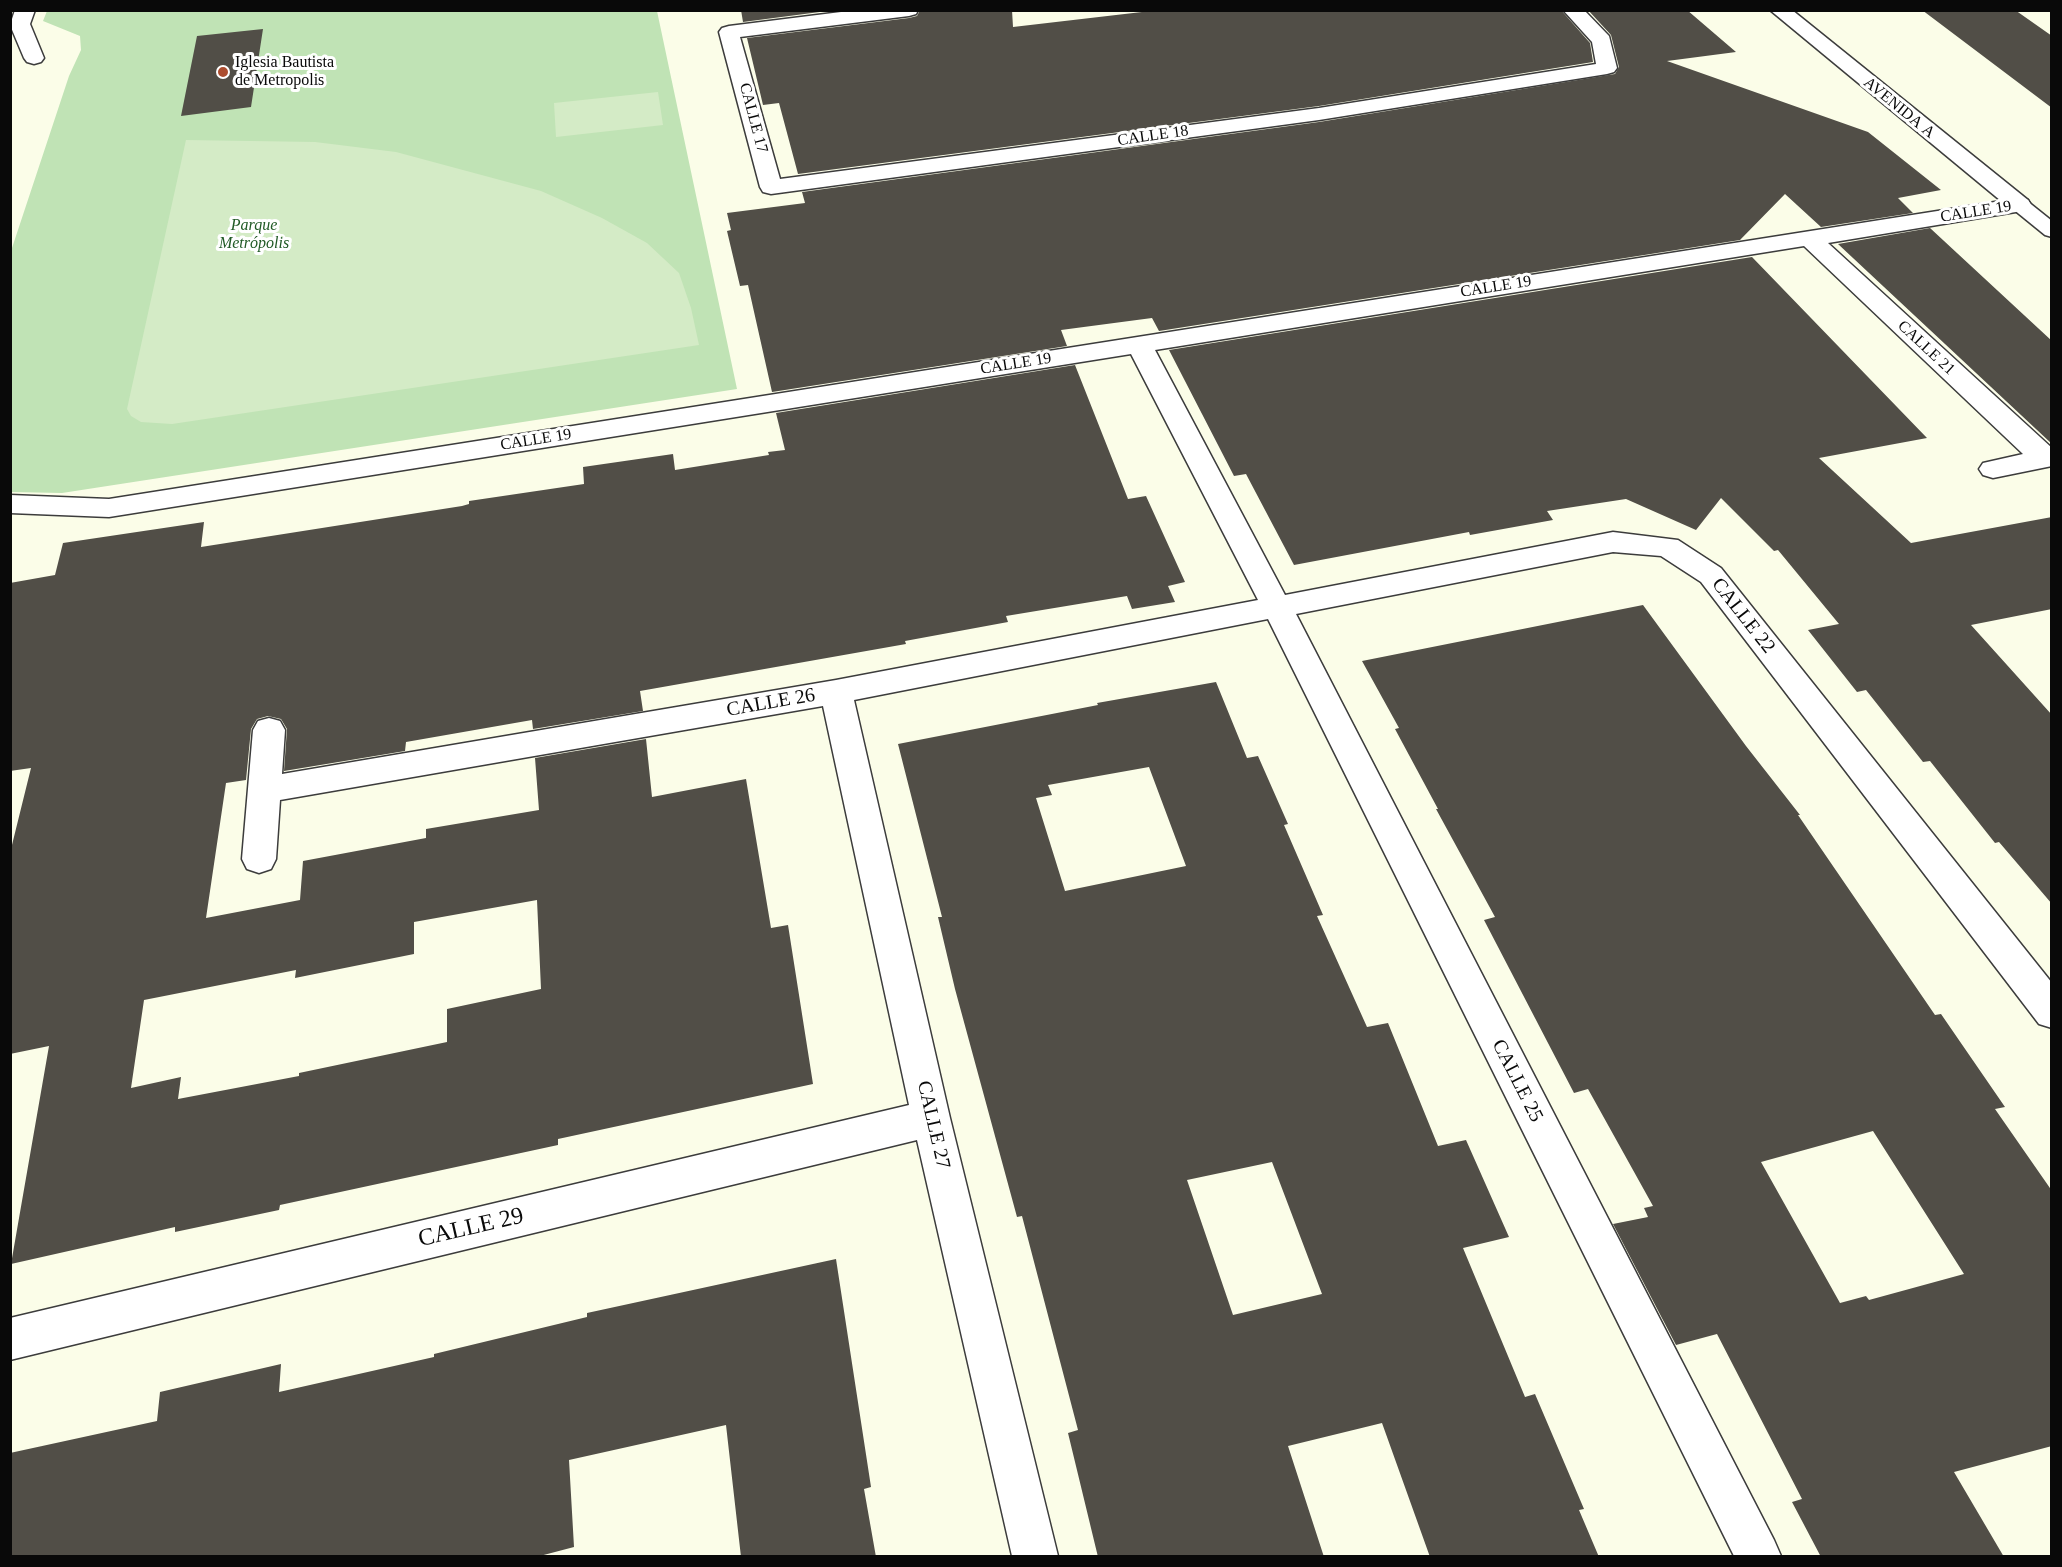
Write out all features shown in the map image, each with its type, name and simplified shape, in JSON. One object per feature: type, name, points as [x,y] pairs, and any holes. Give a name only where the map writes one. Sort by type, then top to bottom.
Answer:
[{"type":"street","points":[[25,10],[20,24],[34,57]]},
{"type":"street","name":"CALLE 17","points":[[771,187],[729,32],[909,10]]},
{"type":"street","name":"CALLE 18","points":[[771,187],[1319,114],[1607,68],[1602,40],[1572,10]]},
{"type":"street","name":"AVENIDA A","points":[[1779,10],[2020,205]]},
{"type":"street","name":"CALLE 19","points":[[10,504],[109,508],[2020,205]]},
{"type":"street","name":"CALLE 21","points":[[1808,237],[2048,457]]},
{"type":"street","name":"CALLE 25","points":[[1139,345],[1276,605],[1758,1557]]},
{"type":"street","points":[[1993,469],[2048,457]]},
{"type":"street","name":"CALLE 22","points":[[1276,605],[1613,542],[1668,547],[1711,575],[2052,1012]]},
{"type":"street","name":"CALLE 26","points":[[264,790],[836,692],[1276,605]]},
{"type":"street","name":"CALLE 27","points":[[836,692],[931,1118],[1035,1557]]},
{"type":"street","points":[[259,859],[269,730]]},
{"type":"street","name":"CALLE 29","points":[[10,1339],[931,1118]]},
{"type":"lane","points":[[2020,205],[2052,231]]},
{"type":"green space","name":"Parque Metrópolis","points":[[47,11],[657,11],[737,389],[62,493],[11,492],[11,251],[69,76],[81,50],[80,36],[43,21]]},
{"type":"green space","points":[[658,92],[663,125],[556,137],[554,103]]},
{"type":"green space","points":[[186,140],[315,142],[396,152],[541,191],[602,218],[647,243],[679,273],[691,308],[699,345],[172,424],[141,422],[131,416],[127,409]]},
{"type":"building","points":[[741,10],[835,10],[743,22]]},
{"type":"building","points":[[920,10],[1012,10],[1013,27],[1159,10],[1561,10],[1590,43],[1593,62],[1319,106],[798,174],[779,103],[763,105],[747,38],[909,18],[917,16]]},
{"type":"building","points":[[1588,10],[1687,10],[1736,52],[1667,61],[1868,132],[1941,190],[1898,198],[1913,213],[1821,227],[1785,194],[1740,240],[1159,331],[1152,318],[1061,330],[1067,346],[772,392],[748,285],[740,286],[727,231],[731,230],[727,213],[805,203],[802,192],[1319,122],[1615,74],[1619,67],[1611,35]]},
{"type":"building","points":[[1922,10],[2015,10],[2052,36],[2052,108]]},
{"type":"building","name":"Iglesia Bautista de Metropolis","points":[[263,29],[251,107],[181,116],[197,36]]},
{"type":"building","points":[[1930,228],[2052,341],[2052,444],[1838,244]]},
{"type":"building","points":[[1752,257],[1927,438],[1819,458],[1911,543],[2052,517],[2052,609],[1971,625],[2052,715],[2052,904],[1999,842],[1995,843],[1930,761],[1923,762],[1866,690],[1857,692],[1808,630],[1839,624],[1778,550],[1774,551],[1721,498],[1696,530],[1626,499],[1547,511],[1553,520],[1470,535],[1469,532],[1294,565],[1246,474],[1234,476],[1169,350]]},
{"type":"building","points":[[1075,365],[1128,499],[1146,496],[1185,582],[1168,586],[1175,602],[1132,609],[1127,596],[1006,616],[1008,622],[905,641],[906,644],[640,691],[643,711],[533,729],[532,720],[406,742],[405,751],[284,771],[287,729],[281,719],[268,716],[257,719],[251,729],[246,780],[226,783],[206,918],[300,900],[303,861],[426,838],[426,829],[539,810],[535,758],[646,739],[652,797],[746,779],[771,928],[788,925],[813,1084],[558,1139],[558,1145],[280,1205],[279,1210],[175,1232],[175,1227],[11,1264],[49,1046],[10,1054],[10,853],[31,768],[10,771],[10,583],[55,575],[63,543],[204,522],[201,547],[462,506],[469,504],[469,501],[584,484],[583,467],[673,454],[675,470],[769,455],[768,452],[785,450],[776,413]],"holes":[[[537,900],[541,989],[447,1009],[447,1042],[299,1073],[299,1076],[178,1099],[181,1077],[131,1088],[144,1000],[296,970],[295,978],[414,954],[414,922]]]},
{"type":"building","points":[[1643,605],[1746,746],[1800,815],[1798,815],[1935,1015],[1941,1014],[2005,1107],[1995,1109],[2052,1191],[2052,1446],[1954,1472],[2004,1557],[1821,1557],[1792,1502],[1802,1499],[1717,1334],[1676,1345],[1613,1224],[1648,1217],[1644,1208],[1653,1206],[1588,1089],[1574,1093],[1484,920],[1495,917],[1436,809],[1438,809],[1395,729],[1399,728],[1362,661]],"holes":[[[1873,1131],[1964,1274],[1869,1300],[1866,1296],[1840,1303],[1761,1162]]]},
{"type":"building","points":[[1216,682],[1247,758],[1258,756],[1288,824],[1284,825],[1323,915],[1317,916],[1367,1027],[1388,1023],[1438,1146],[1466,1140],[1509,1237],[1463,1248],[1525,1397],[1535,1394],[1584,1509],[1579,1510],[1599,1557],[1430,1557],[1382,1423],[1288,1446],[1324,1557],[1098,1557],[1068,1433],[1078,1430],[1022,1216],[1017,1217],[955,989],[938,917],[942,917],[898,744],[1098,705],[1097,703]],"holes":[[[1149,767],[1186,866],[1065,891],[1036,798],[1052,795],[1048,785]],[[1272,1162],[1322,1294],[1233,1315],[1187,1180]]]},
{"type":"building","points":[[836,1259],[871,1487],[864,1489],[876,1557],[741,1557],[726,1425],[569,1460],[574,1547],[536,1557],[10,1557],[10,1453],[157,1421],[160,1392],[281,1364],[279,1392],[434,1357],[434,1354],[587,1317],[587,1313]]},
{"type":"place","name":"Iglesia Bautista de Metropolis","points":[[223,72]]}]
